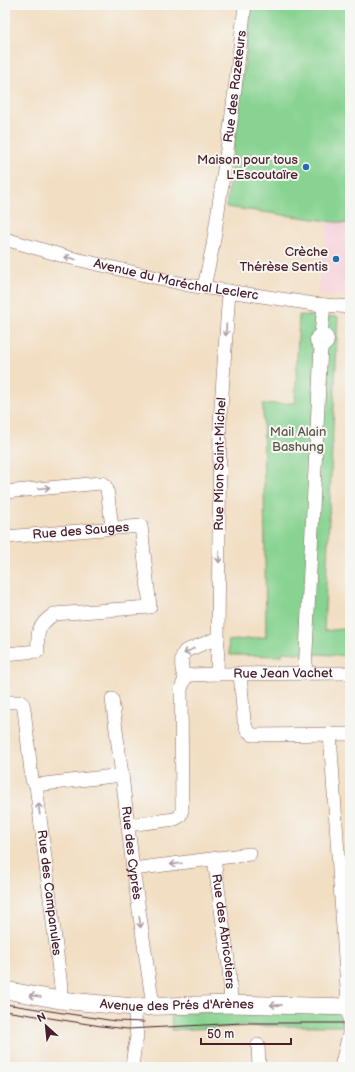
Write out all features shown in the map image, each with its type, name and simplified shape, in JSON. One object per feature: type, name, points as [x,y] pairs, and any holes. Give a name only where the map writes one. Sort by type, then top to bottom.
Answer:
[{"type":"main road","name":"Avenue des Prés d'Arènes","points":[[5,990],[60,1000],[134,1007],[231,1004],[349,1007]]},
{"type":"street","name":"Rue des Razeteurs","points":[[204,287],[213,245],[231,122],[245,5]]},
{"type":"street","name":"Avenue du Maréchal Leclerc","points":[[5,239],[82,261],[188,285],[324,305],[350,307]]},
{"type":"street","name":"Rue Mion Saint-Michel","points":[[217,674],[220,422],[229,291]]},
{"type":"street","points":[[306,672],[321,340],[324,305]]},
{"type":"street","points":[[5,492],[102,483],[107,489],[112,527]]},
{"type":"street","name":"Rue des Sauges","points":[[5,537],[112,527],[141,526],[150,607],[54,614],[44,621],[37,634],[38,651],[5,654]]},
{"type":"street","points":[[186,678],[182,673],[182,655],[185,651],[218,638]]},
{"type":"street","name":"Rue Jean Vachet","points":[[217,674],[350,672]]},
{"type":"street","points":[[240,673],[244,722],[247,730],[253,734],[350,734]]},
{"type":"street","points":[[128,825],[175,819],[180,816],[182,810],[181,690],[186,678],[191,675],[217,674]]},
{"type":"street","name":"Rue des Cyprès","points":[[112,700],[133,869],[153,1006]]},
{"type":"street","name":"Rue des Campanules","points":[[5,702],[20,702],[30,709],[32,780],[36,785],[61,987],[60,1000]]},
{"type":"street","points":[[330,734],[346,921],[349,1007],[348,1034],[341,1067]]},
{"type":"street","points":[[36,785],[122,775]]},
{"type":"street","points":[[133,869],[250,854]]},
{"type":"street","name":"Rue des Abricotiers","points":[[214,859],[230,967],[231,1004]]},
{"type":"street","points":[[132,1067],[136,1037],[134,1007]]},
{"type":"street","points":[[258,1045],[259,1067]]},
{"type":"shaded area","name":"Crèche Thérèse Sentis","points":[[328,221],[350,224],[350,297],[317,294]]},
{"type":"green space","points":[[252,5],[350,5],[350,224],[226,207]]},
{"type":"green space","name":"Mail Alain Bashung","points":[[299,315],[338,317],[324,631],[350,628],[350,656],[282,652],[282,656],[230,655],[228,641],[266,637],[263,404],[295,403]]},
{"type":"green space","points":[[171,1012],[342,1012],[343,1026],[253,1026],[172,1030]]},
{"type":"tram line","points":[[5,1004],[115,1021],[144,1022]]},
{"type":"tram line","points":[[5,1011],[128,1029],[242,1023],[350,1023]]},
{"type":"place","name":"Maison pour tous L'Escoutaïre","points":[[306,167]]},
{"type":"place","name":"Crèche Thérèse Sentis","points":[[336,259]]}]
